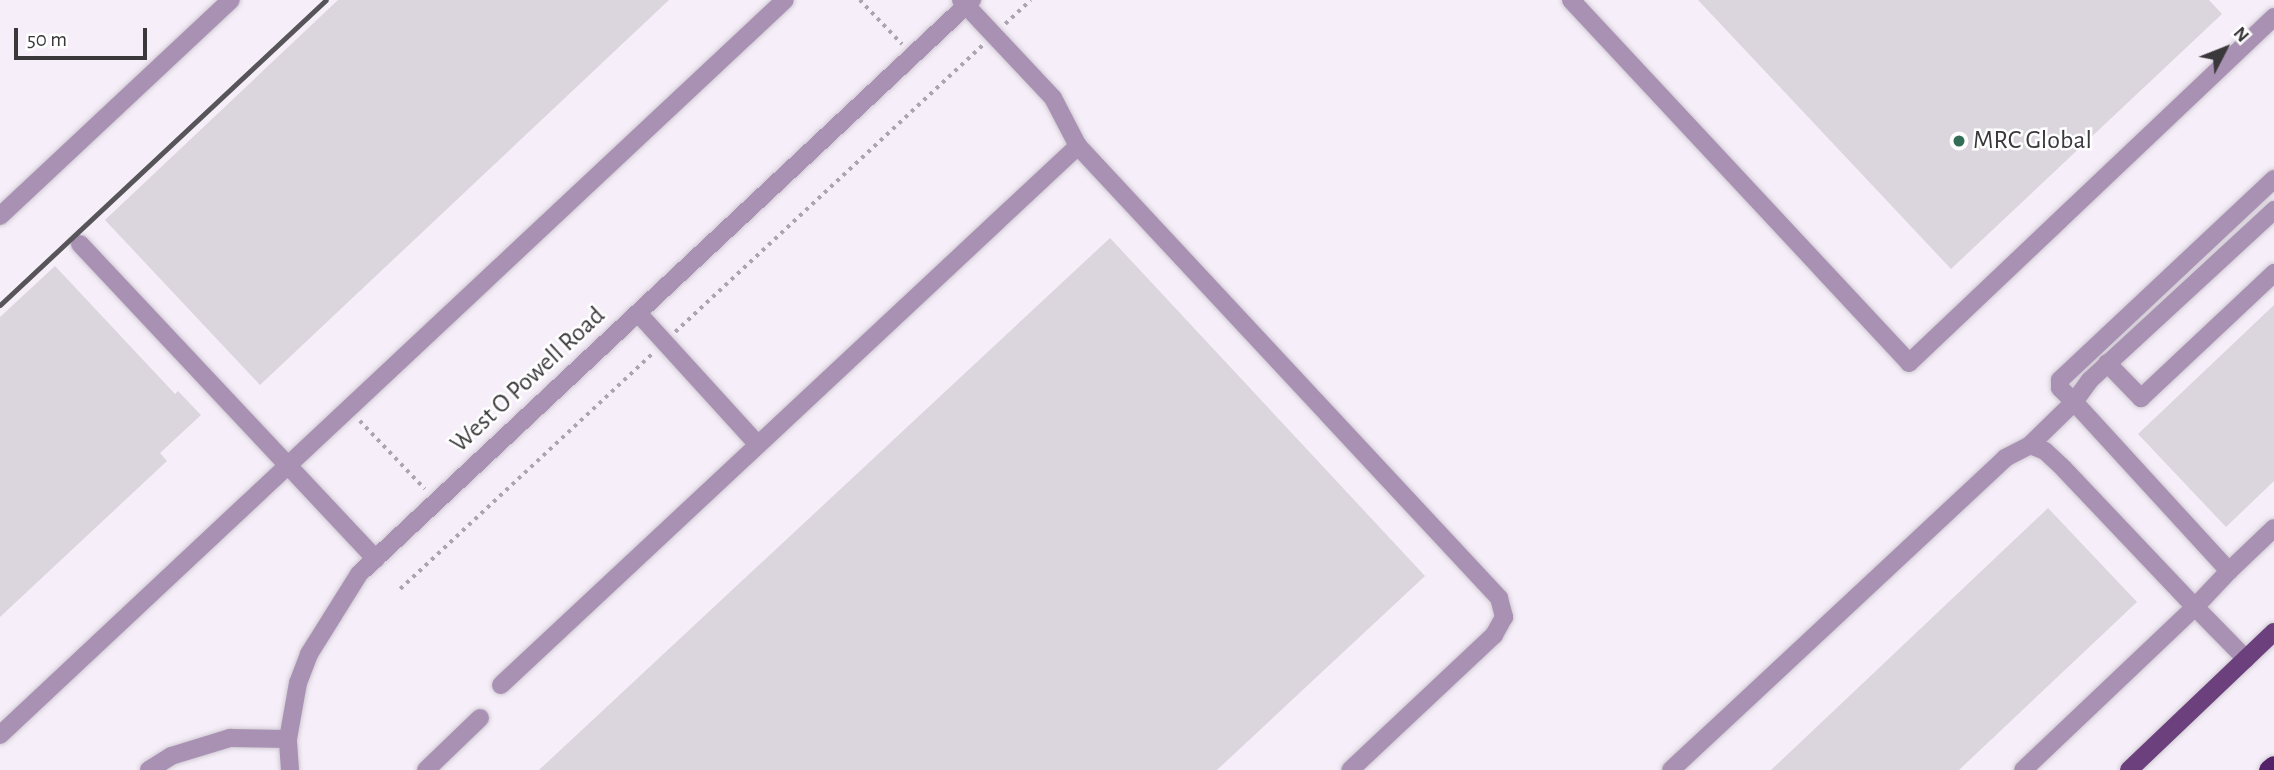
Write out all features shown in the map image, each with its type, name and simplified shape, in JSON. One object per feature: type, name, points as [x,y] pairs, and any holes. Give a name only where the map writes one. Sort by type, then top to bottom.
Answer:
[{"type":"highway","points":[[2269,770],[2274,766]]},
{"type":"main road","points":[[2129,770],[2274,632]]},
{"type":"street","points":[[0,216],[231,0]]},
{"type":"street","points":[[0,735],[785,0]]},
{"type":"street","points":[[1571,0],[1909,363],[2274,17]]},
{"type":"street","points":[[966,2],[1053,98],[1078,146],[1499,598],[1504,617],[1494,635],[1350,770]]},
{"type":"street","name":"West O Powell Road","points":[[290,770],[288,739],[298,683],[309,654],[359,574],[912,56],[966,2]]},
{"type":"street","points":[[501,685],[1078,146]]},
{"type":"street","points":[[2229,571],[2060,388],[2060,380],[2274,179]]},
{"type":"street","points":[[1671,770],[2005,458],[2030,445],[2074,402],[2108,363],[2274,210]]},
{"type":"street","points":[[79,244],[376,559]]},
{"type":"street","points":[[2108,363],[2141,398],[2274,273]]},
{"type":"street","points":[[638,313],[758,445]]},
{"type":"street","points":[[2030,445],[2045,451],[2064,469],[2246,659]]},
{"type":"street","points":[[2023,770],[2274,528]]},
{"type":"street","points":[[426,770],[481,718]]},
{"type":"street","points":[[149,770],[171,756],[230,738],[288,739]]},
{"type":"path","points":[[860,0],[912,56]]},
{"type":"path","points":[[400,589],[1031,0]]},
{"type":"path","points":[[349,409],[437,502]]},
{"type":"building","points":[[338,0],[669,0],[260,385],[105,220]]},
{"type":"building","name":"MRC Global","points":[[1698,0],[2209,0],[2222,14],[1951,269]]},
{"type":"building","points":[[1110,238],[1425,576],[1217,770],[539,770]]},
{"type":"building","points":[[55,266],[175,394],[178,391],[201,415],[160,453],[167,461],[0,617],[0,317]]},
{"type":"building","points":[[2274,305],[2274,481],[2226,527],[2138,434]]},
{"type":"building","points":[[2048,508],[2137,602],[1959,770],[1771,770]]},
{"type":"railway","points":[[0,305],[326,0]]},
{"type":"place","name":"MRC Global","points":[[1959,141]]}]
